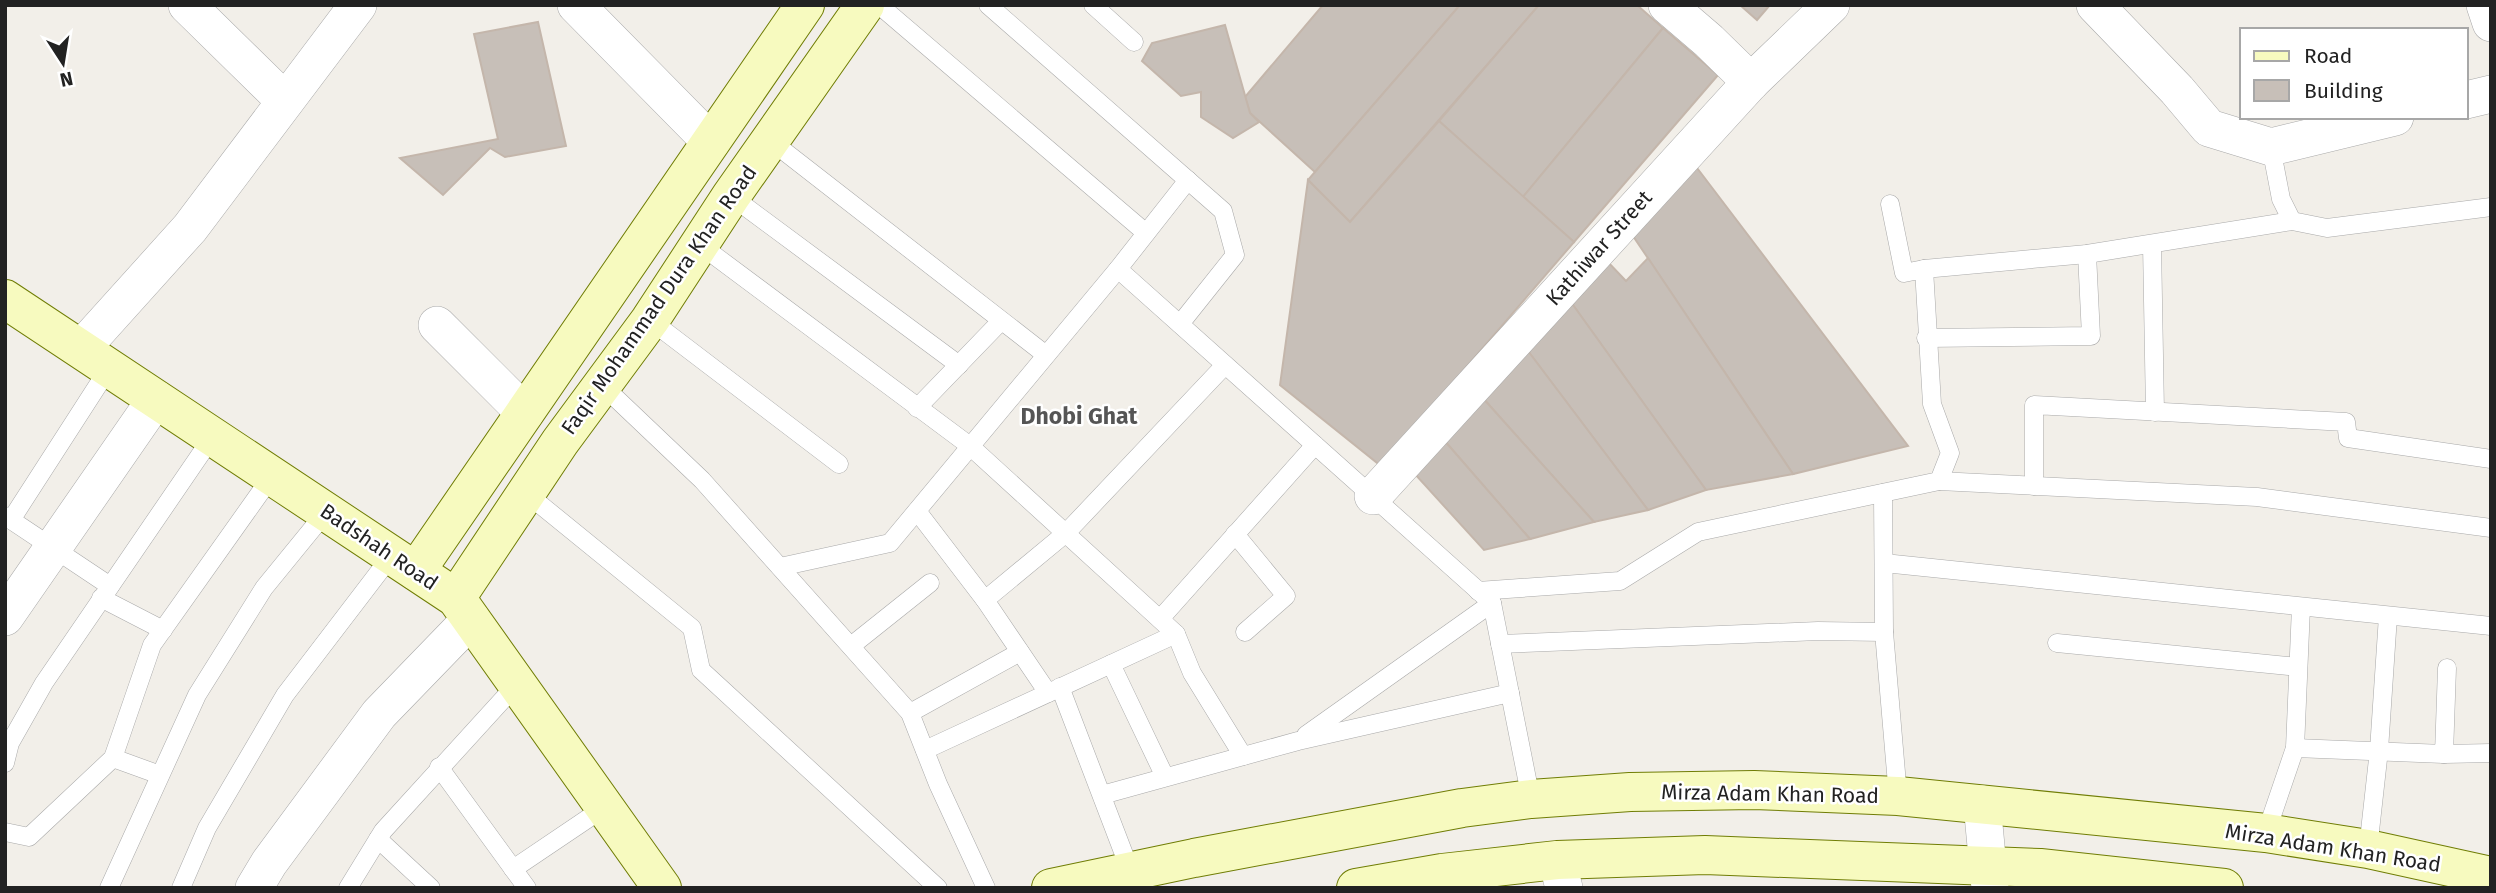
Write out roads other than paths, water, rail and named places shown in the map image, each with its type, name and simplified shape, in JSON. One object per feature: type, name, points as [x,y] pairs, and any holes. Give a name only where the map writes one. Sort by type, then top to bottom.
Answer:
[{"type":"main road","points":[[404,563],[525,413],[805,5]]},
{"type":"main road","name":"Faqir Mohammad Dura Khan Road","points":[[463,608],[526,494],[560,442],[650,320],[731,196],[865,5]]},
{"type":"main road","name":"Badshah Road","points":[[5,299],[404,563],[463,608],[605,807],[651,884]]},
{"type":"main road","name":"Mirza Adam Khan Road","points":[[1051,888],[1130,870],[1462,808],[1531,799],[1630,792],[1754,790],[1898,796],[2266,834],[2368,849],[2491,876]]},
{"type":"main road","points":[[1356,888],[1442,873],[1561,874],[1704,856],[1988,877],[2040,868],[2224,888]]},
{"type":"street","points":[[187,5],[285,102]]},
{"type":"street","points":[[95,358],[358,5]]},
{"type":"street","points":[[576,5],[711,142]]},
{"type":"street","points":[[1667,5],[1751,82]]},
{"type":"street","name":"Kathiwar Street","points":[[1373,496],[1751,82],[1831,5]]},
{"type":"street","points":[[2095,5],[2177,90],[2209,128],[2271,147],[2387,119]]},
{"type":"street","points":[[2484,5],[2491,23]]},
{"type":"street","points":[[2468,100],[2491,94]]},
{"type":"street","points":[[436,325],[525,413]]},
{"type":"street","points":[[9,605],[53,547],[156,398]]},
{"type":"street","points":[[254,888],[269,863],[379,714],[463,608]]},
{"type":"street","points":[[1982,804],[1988,877]]},
{"type":"lane","points":[[879,5],[1146,233]]},
{"type":"lane","points":[[988,5],[1223,211],[1230,228],[1235,255],[1180,324]]},
{"type":"lane","points":[[1093,5],[1134,42]]},
{"type":"lane","points":[[771,141],[1046,355]]},
{"type":"lane","points":[[2271,147],[2281,199],[2292,221]]},
{"type":"lane","points":[[780,567],[890,543],[1118,269],[1188,180]]},
{"type":"lane","points":[[731,196],[959,365]]},
{"type":"lane","points":[[1889,204],[1904,273],[2087,254],[2292,221],[2327,228],[2491,207]]},
{"type":"lane","points":[[699,244],[970,446],[1176,634],[1192,673],[1243,756]]},
{"type":"lane","points":[[2152,244],[2155,412]]},
{"type":"lane","points":[[1926,338],[2091,336],[2087,254]]},
{"type":"lane","points":[[1118,269],[1492,603],[1531,799]]},
{"type":"lane","points":[[1924,269],[1932,404],[1950,453],[1939,481]]},
{"type":"lane","points":[[650,320],[839,464]]},
{"type":"lane","points":[[917,408],[1001,321]]},
{"type":"lane","points":[[95,358],[8,518],[53,547],[106,592],[163,630]]},
{"type":"lane","points":[[985,600],[1066,533],[1225,365]]},
{"type":"lane","points":[[602,385],[702,480],[910,713],[938,784],[986,888]]},
{"type":"lane","points":[[2034,486],[2034,405],[2347,422],[2348,438],[2491,459]]},
{"type":"lane","points":[[5,763],[10,743],[44,683],[213,436]]},
{"type":"lane","points":[[1160,619],[1315,445]]},
{"type":"lane","points":[[5,832],[29,837],[113,758],[152,645],[272,476]]},
{"type":"lane","points":[[1478,591],[1620,581],[1698,533],[1939,481],[2257,497],[2491,528]]},
{"type":"lane","points":[[1883,493],[1884,632],[1898,796]]},
{"type":"lane","points":[[526,494],[692,628],[701,670],[938,888]]},
{"type":"lane","points":[[917,511],[985,600],[1020,652],[1054,690],[1102,795],[1130,870]]},
{"type":"lane","points":[[109,888],[197,695],[264,588],[326,512]]},
{"type":"lane","points":[[1235,534],[1286,596],[1245,632]]},
{"type":"lane","points":[[181,888],[207,828],[285,695],[404,563]]},
{"type":"lane","points":[[1884,563],[2491,626]]},
{"type":"lane","points":[[851,646],[930,583]]},
{"type":"lane","points":[[1298,740],[1492,603]]},
{"type":"lane","points":[[2266,834],[2295,748],[2301,607]]},
{"type":"lane","points":[[2368,849],[2379,750],[2388,616]]},
{"type":"lane","points":[[1500,644],[1818,631],[1884,632]]},
{"type":"lane","points":[[925,750],[1176,634]]},
{"type":"lane","points":[[2057,643],[2298,667]]},
{"type":"lane","points":[[910,713],[1020,652]]},
{"type":"lane","points":[[1111,664],[1165,778]]},
{"type":"lane","points":[[2444,754],[2447,668]]},
{"type":"lane","points":[[348,888],[378,839],[439,767],[517,684]]},
{"type":"lane","points":[[1102,795],[1298,740],[1510,694]]},
{"type":"lane","points":[[2295,748],[2444,754],[2491,753]]},
{"type":"lane","points":[[113,758],[160,775]]},
{"type":"lane","points":[[439,767],[527,888]]},
{"type":"lane","points":[[513,869],[605,807]]},
{"type":"lane","points":[[378,839],[431,888]]},
{"type":"district","name":"Dhobi Ghat","points":[[1079,416]]}]
